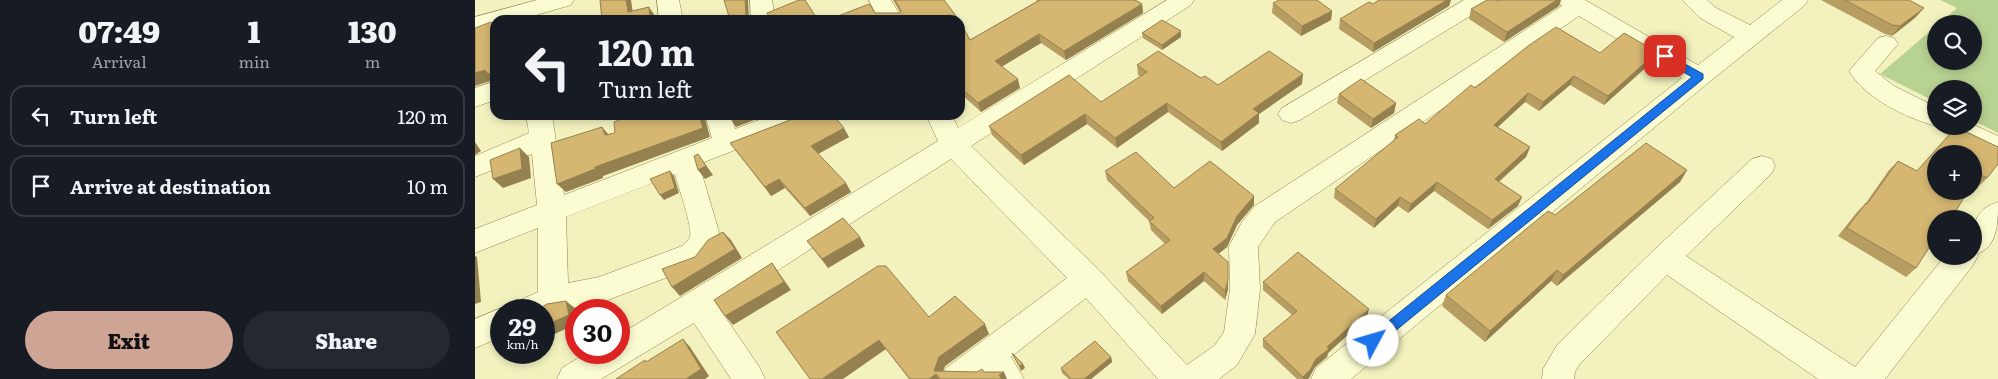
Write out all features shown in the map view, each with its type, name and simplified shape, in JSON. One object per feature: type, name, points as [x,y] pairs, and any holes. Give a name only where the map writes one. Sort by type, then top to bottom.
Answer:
[{"type":"street","points":[[523,15],[563,0]]},
{"type":"street","points":[[668,0],[670,15]]},
{"type":"street","points":[[761,0],[762,15]]},
{"type":"street","points":[[881,0],[888,15]]},
{"type":"street","points":[[630,345],[699,304],[1183,0]]},
{"type":"street","points":[[1291,114],[1480,0]]},
{"type":"street","points":[[1693,0],[1708,13],[1751,36]]},
{"type":"street","points":[[1327,379],[1699,77],[1797,0]]},
{"type":"street","points":[[1194,379],[1226,355],[1233,347],[1239,334],[1245,289],[1243,246],[1252,230],[1262,218],[1573,3],[1699,77]]},
{"type":"street","points":[[475,25],[490,22]]},
{"type":"street","points":[[1886,44],[1861,71],[1867,80],[1876,87],[1927,112]]},
{"type":"street","points":[[475,98],[490,92]]},
{"type":"street","points":[[720,120],[727,142]]},
{"type":"street","points":[[475,241],[685,161],[727,142],[785,120]]},
{"type":"street","points":[[941,120],[953,144],[1088,279],[1179,379]]},
{"type":"street","points":[[475,168],[541,127],[551,211],[542,299]]},
{"type":"street","points":[[1972,135],[1998,148]]},
{"type":"street","points":[[555,301],[600,290],[692,255],[705,237],[704,227],[685,161]]},
{"type":"street","points":[[1559,379],[1559,369],[1568,355],[1665,258],[1762,166]]},
{"type":"street","points":[[1982,234],[1998,213]]},
{"type":"street","points":[[1665,258],[1845,379]]},
{"type":"street","points":[[1865,379],[1956,265]]},
{"type":"street","points":[[957,379],[1088,279]]},
{"type":"street","points":[[699,304],[749,379]]},
{"type":"street","points":[[475,334],[490,327]]},
{"type":"street","points":[[990,354],[1008,379]]},
{"type":"street","points":[[573,379],[598,364]]},
{"type":"green space","points":[[1940,0],[1998,0],[1998,133],[1982,125],[1982,80],[1927,80],[1927,98],[1880,74],[1927,34],[1927,70],[1982,70],[1982,15],[1949,15],[1957,8]]},
{"type":"building","points":[[600,0],[626,0],[628,12],[649,7],[650,15],[602,15]]},
{"type":"building","points":[[724,0],[745,0],[746,15],[728,15]]},
{"type":"building","points":[[799,0],[805,0],[815,15],[768,15],[767,13]]},
{"type":"building","points":[[895,0],[944,0],[955,15],[841,15],[869,4],[875,13],[900,13],[901,11]]},
{"type":"building","points":[[1040,0],[1135,0],[1142,4],[1064,51],[1039,34],[995,61],[1018,79],[978,103],[965,91],[965,31],[970,40]]},
{"type":"building","points":[[1279,0],[1317,0],[1332,11],[1302,26],[1273,3]]},
{"type":"building","points":[[1379,0],[1447,0],[1374,43],[1340,19],[1369,2],[1373,4]]},
{"type":"building","points":[[1487,0],[1557,0],[1507,32],[1471,9]]},
{"type":"building","points":[[1845,0],[1909,0],[1924,8],[1900,26],[1892,25]]},
{"type":"building","points":[[1162,20],[1181,31],[1162,45],[1142,33]]},
{"type":"building","points":[[490,22],[490,73],[488,74],[485,70],[475,73],[475,28]]},
{"type":"building","points":[[1556,27],[1600,53],[1624,33],[1657,52],[1608,96],[1574,76],[1543,102],[1528,93],[1494,125],[1530,147],[1495,179],[1522,197],[1492,220],[1437,182],[1411,204],[1400,197],[1376,219],[1335,189],[1398,137],[1395,135],[1419,119],[1425,124],[1471,85],[1475,88],[1528,46]]},
{"type":"building","points":[[1158,51],[1201,78],[1205,76],[1218,85],[1269,51],[1303,74],[1253,109],[1259,113],[1221,142],[1167,103],[1115,138],[1085,114],[1021,155],[989,126],[1069,75],[1101,102],[1147,72],[1137,65]]},
{"type":"building","points":[[1361,79],[1396,103],[1373,119],[1339,94]]},
{"type":"building","points":[[619,120],[701,120],[703,128],[595,167],[595,169],[557,184],[551,143],[602,127],[605,135],[615,133],[614,122]]},
{"type":"building","points":[[790,120],[837,120],[844,128],[811,146],[846,183],[805,208],[779,179],[765,187],[730,143]]},
{"type":"building","points":[[1949,135],[1973,135],[1998,147],[1998,164],[1987,178],[1982,176],[1982,145],[1940,145]]},
{"type":"building","points":[[1646,143],[1687,170],[1563,275],[1557,270],[1490,331],[1446,295],[1548,211],[1555,215]]},
{"type":"building","points":[[520,148],[522,169],[493,179],[490,160]]},
{"type":"building","points":[[1136,152],[1174,188],[1210,161],[1254,196],[1237,216],[1227,238],[1213,249],[1228,262],[1228,280],[1225,291],[1204,272],[1161,306],[1126,272],[1170,240],[1149,221],[1154,218],[1105,171]]},
{"type":"building","points":[[698,154],[706,166],[698,170],[694,156]]},
{"type":"building","points":[[1927,160],[1927,200],[1963,200],[1956,210],[1927,210],[1927,251],[1916,268],[1847,228],[1898,161],[1917,171]]},
{"type":"building","points":[[670,171],[675,188],[660,195],[650,179]]},
{"type":"building","points":[[843,218],[860,237],[822,259],[807,241]]},
{"type":"building","points":[[723,232],[735,249],[672,287],[662,269],[695,257],[708,240]]},
{"type":"building","points":[[1298,252],[1369,309],[1327,347],[1329,349],[1316,359],[1310,370],[1303,377],[1263,339],[1297,311],[1263,282]]},
{"type":"building","points":[[772,263],[784,282],[725,316],[714,300]]},
{"type":"building","points":[[878,266],[886,266],[929,317],[955,296],[985,324],[939,357],[934,371],[977,372],[982,369],[984,372],[1004,372],[999,375],[1002,379],[940,379],[936,374],[929,379],[910,379],[879,340],[822,379],[810,379],[776,332]]},
{"type":"building","points":[[565,301],[565,317],[555,321],[555,303]]},
{"type":"building","points":[[683,339],[701,369],[686,379],[616,379],[645,360],[646,362]]},
{"type":"building","points":[[1095,341],[1111,357],[1084,379],[1071,379],[1061,368]]},
{"type":"building","points":[[1012,353],[1023,364],[1019,366]]},
{"type":"route","points":[[1373,341],[1699,77],[1665,56]]}]
